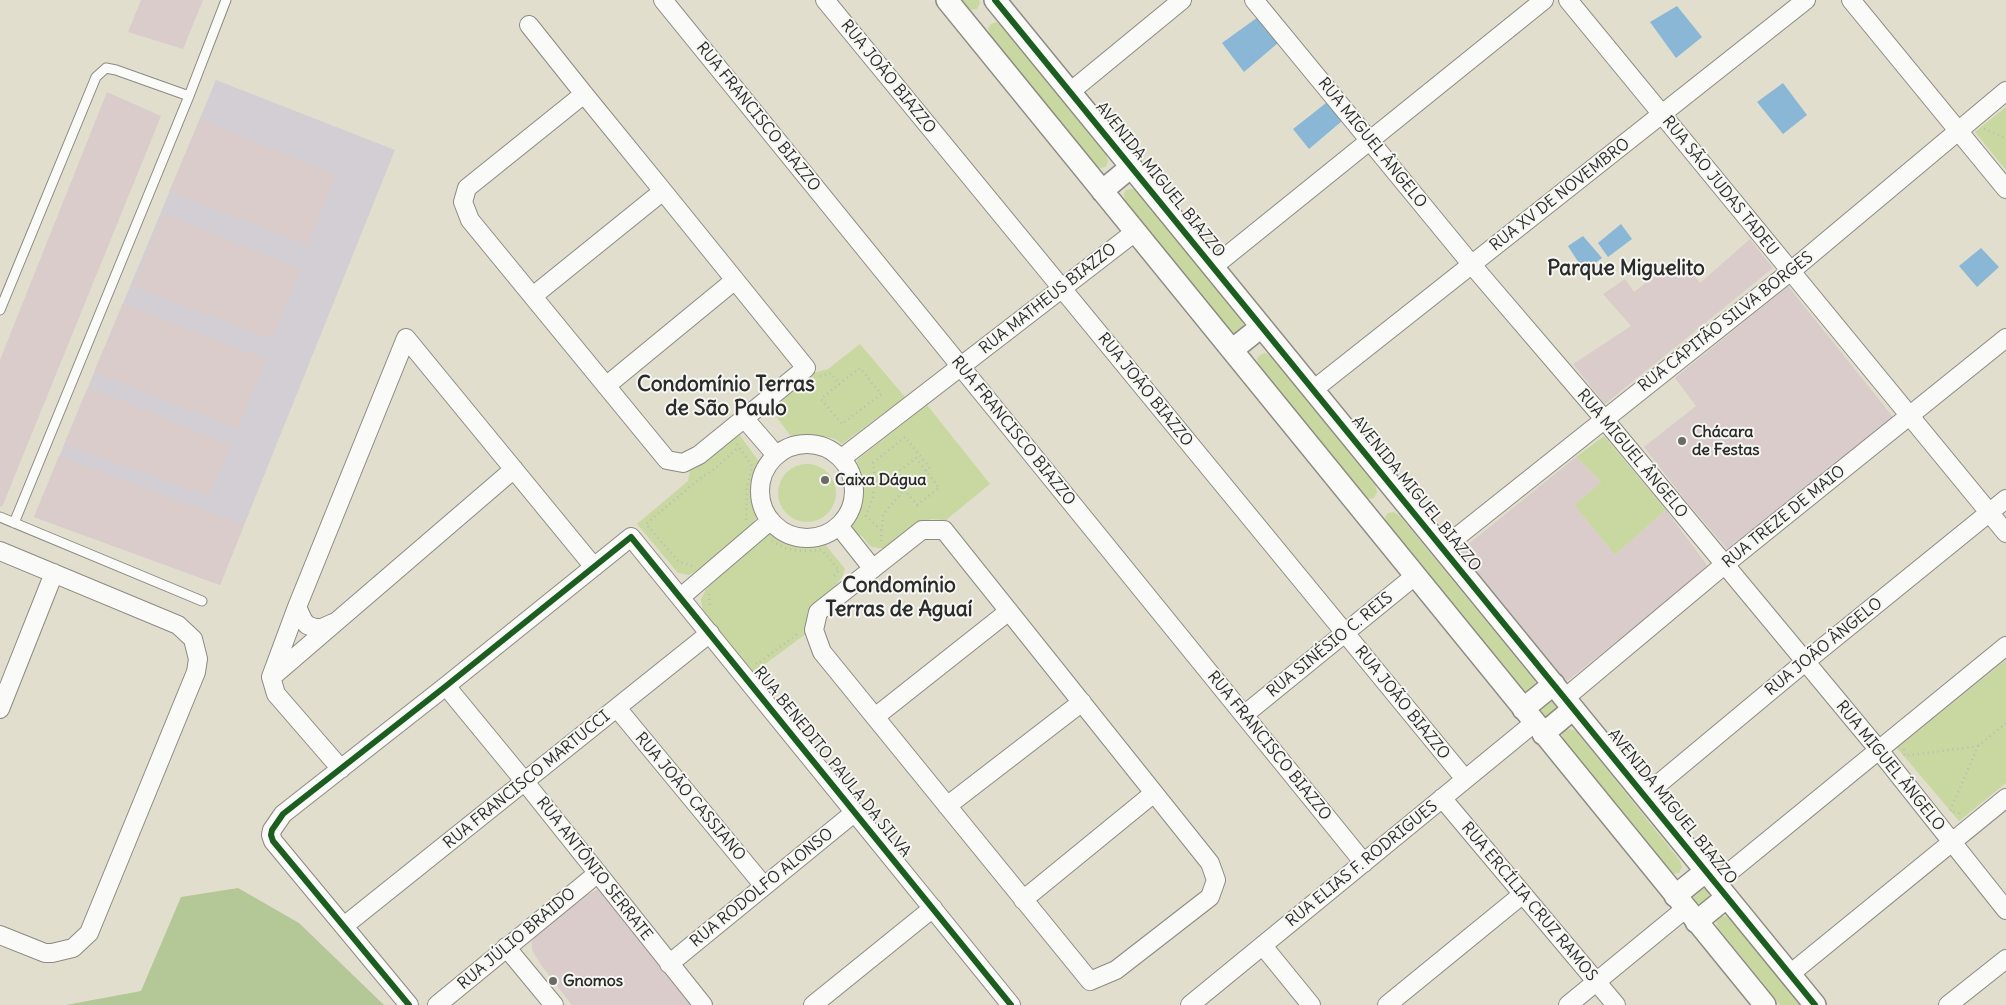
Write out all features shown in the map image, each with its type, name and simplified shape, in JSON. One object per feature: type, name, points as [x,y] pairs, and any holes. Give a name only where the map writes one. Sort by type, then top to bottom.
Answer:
[{"type":"street","name":"RUA FRANCISCO BIAZZO","points":[[663,0],[1364,863]]},
{"type":"street","name":"RUA JOÃO BIAZZO","points":[[825,0],[1465,780]]},
{"type":"street","points":[[947,0],[1765,1005]]},
{"type":"street","name":"AVENIDA MIGUEL BIAZZO","points":[[995,0],[1815,1005]]},
{"type":"street","points":[[1070,92],[1182,0]]},
{"type":"street","name":"RUA MIGUEL ÂNGELO","points":[[1254,0],[1472,265],[1604,419],[1878,750],[2006,910]]},
{"type":"street","points":[[1213,268],[1544,0]]},
{"type":"street","name":"RUA SÃO JUDAS TADEU","points":[[1568,0],[2006,533]]},
{"type":"street","name":"RUA XV DE NOVEMBRO","points":[[1314,390],[1806,0]]},
{"type":"street","points":[[1850,0],[1964,127],[2006,189]]},
{"type":"street","points":[[528,25],[663,191],[806,368],[699,455],[683,462],[667,460],[470,220],[464,202],[467,188],[584,94]]},
{"type":"street","name":"RUA CAPITÃO SILVA BORGES","points":[[1443,548],[1791,272],[2006,92]]},
{"type":"street","points":[[1102,191],[1131,167]]},
{"type":"street","points":[[533,296],[663,191]]},
{"type":"street","name":"RUA MATHEUS BIAZZO","points":[[842,458],[1135,232]]},
{"type":"street","points":[[606,386],[735,280]]},
{"type":"street","points":[[1232,350],[1261,327]]},
{"type":"street","points":[[341,769],[276,694],[271,677],[297,607],[406,338],[594,567],[446,686],[341,769],[283,814],[272,830],[273,840],[409,1005]]},
{"type":"street","name":"RUA TREZE DE MAIO","points":[[1564,697],[1908,415],[2006,338]]},
{"type":"street","points":[[744,418],[776,455]]},
{"type":"street","points":[[810,443],[827,448],[842,458],[852,474],[855,493],[850,511],[839,526],[822,536],[803,538],[785,533],[770,521],[761,505],[760,487],[765,469],[776,455],[792,446],[810,443]]},
{"type":"street","points":[[271,677],[514,469]]},
{"type":"street","name":"RUA JOÃO ÂNGELO","points":[[1644,796],[2006,499]]},
{"type":"street","points":[[681,596],[770,521]]},
{"type":"street","points":[[839,526],[873,569]]},
{"type":"street","points":[[922,530],[944,530],[1210,863],[1216,880],[1210,897],[1116,970],[1090,981],[822,652],[814,630],[818,612],[856,582],[922,530]]},
{"type":"street","name":"RUA BENEDITO PAULA DA SILVA","points":[[594,567],[631,537],[681,596],[933,908],[1006,1003]]},
{"type":"street","points":[[0,551],[178,625],[189,634],[196,645],[198,665],[89,933],[73,948],[52,953],[45,953],[0,935]]},
{"type":"street","points":[[0,709],[54,573]]},
{"type":"street","name":"RUA SINÉSIO C. REIS","points":[[1244,716],[1416,575]]},
{"type":"street","points":[[297,607],[307,625],[315,628],[322,628],[338,621]]},
{"type":"street","points":[[875,717],[1009,611]]},
{"type":"street","name":"RUA FRANCISCO MARTUCCI","points":[[344,926],[710,633]]},
{"type":"street","points":[[1568,1005],[2006,646]]},
{"type":"street","name":"RUA ANTÔNIO SERRATE","points":[[446,686],[703,1005]]},
{"type":"street","points":[[1533,722],[1564,697]]},
{"type":"street","points":[[1533,722],[1564,697]]},
{"type":"street","points":[[948,806],[1082,702]]},
{"type":"street","name":"RUA JOÃO CASSIANO","points":[[616,708],[764,886]]},
{"type":"street","name":"RUA ELIAS F. RODRIGUES","points":[[1190,1005],[1533,722]]},
{"type":"street","points":[[1023,900],[1154,793]]},
{"type":"street","name":"RUA ERCÍLIA CRUZ RAMOS","points":[[1442,798],[1616,1005]]},
{"type":"street","points":[[1790,974],[2006,798]]},
{"type":"street","name":"RUA RODOLFO ALONSO","points":[[669,964],[855,812]]},
{"type":"street","name":"RUA JÚLIO BRAIDO","points":[[437,1005],[598,873]]},
{"type":"street","points":[[1685,909],[1716,884]]},
{"type":"street","points":[[1387,1005],[1523,894]]},
{"type":"street","points":[[814,1005],[933,908]]},
{"type":"street","points":[[1263,946],[1311,1005]]},
{"type":"street","points":[[506,947],[554,1005]]},
{"type":"street","points":[[1948,1005],[2006,958]]},
{"type":"lane","points":[[14,523],[189,96],[226,0]]},
{"type":"lane","points":[[0,310],[96,77],[106,68],[116,70],[189,96]]},
{"type":"lane","points":[[0,517],[202,601]]},
{"type":"path","points":[[1964,127],[2006,138]]},
{"type":"path","points":[[860,368],[881,394],[842,424],[821,399],[839,384],[860,368]]},
{"type":"path","points":[[816,378],[831,373],[839,384]]},
{"type":"path","points":[[730,429],[739,448],[752,466],[747,486],[746,521],[739,527]]},
{"type":"path","points":[[881,530],[866,516],[872,497],[874,479],[872,463],[905,437],[930,468],[926,471]]},
{"type":"path","points":[[698,561],[692,567],[679,562],[646,524],[739,448]]},
{"type":"path","points":[[916,458],[939,488],[917,505],[904,489],[894,475],[916,458]]},
{"type":"path","points":[[881,543],[883,515],[904,489]]},
{"type":"path","points":[[769,540],[785,548],[800,551],[822,550],[839,570],[834,576],[856,582]]},
{"type":"path","points":[[709,591],[709,605],[715,612]]},
{"type":"path","points":[[751,657],[756,664],[796,636],[798,629]]},
{"type":"path","points":[[1966,815],[1950,811],[1978,746],[2006,723]]},
{"type":"path","points":[[1896,735],[1903,743],[1905,756],[1978,746]]},
{"type":"shaded area","points":[[216,80],[395,150],[220,585],[34,517]]},
{"type":"green space","points":[[961,0],[979,0],[980,3],[977,9],[971,10]]},
{"type":"green space","points":[[996,22],[1002,25],[1106,154],[1108,161],[1106,167],[1099,168],[1094,165],[990,34],[988,28]]},
{"type":"green space","points":[[2006,107],[2006,170],[1975,132]]},
{"type":"green space","points":[[1126,190],[1138,191],[1242,321],[1244,327],[1241,333],[1235,334],[1230,331],[1125,201],[1124,194]]},
{"type":"green space","points":[[860,344],[905,397],[842,444],[835,439],[818,435],[808,435],[793,439],[769,407],[803,378],[828,369]]},
{"type":"green space","points":[[1265,353],[1271,356],[1375,485],[1377,492],[1374,498],[1368,499],[1363,496],[1259,366],[1257,359]]},
{"type":"green space","points":[[927,405],[990,484],[946,520],[931,519],[922,522],[888,549],[871,547],[861,535],[856,538],[846,526],[855,517],[860,507],[863,492],[857,460]]},
{"type":"green space","points":[[739,434],[759,462],[754,500],[756,518],[750,527],[704,566],[689,575],[678,573],[637,524],[688,481],[690,470]]},
{"type":"green space","points":[[1604,436],[1666,510],[1615,555],[1574,505],[1601,482],[1576,457]]},
{"type":"green space","points":[[807,464],[818,466],[831,477],[836,493],[834,504],[823,517],[807,522],[796,520],[783,509],[778,493],[780,482],[791,469]]},
{"type":"green space","points":[[1393,512],[1399,515],[1535,681],[1536,687],[1527,694],[1387,524],[1385,517],[1388,513]]},
{"type":"green space","points":[[769,533],[789,545],[804,546],[824,543],[845,569],[842,577],[828,595],[807,612],[807,633],[753,673],[703,612],[701,599],[710,582]]},
{"type":"green space","points":[[2006,660],[2006,783],[1959,821],[1897,748]]},
{"type":"green space","points":[[1549,701],[1555,702],[1558,708],[1548,719],[1541,714],[1540,708]]},
{"type":"green space","points":[[1564,730],[1576,731],[1680,861],[1682,867],[1679,873],[1673,874],[1668,871],[1564,741],[1562,734]]},
{"type":"green space","points":[[238,888],[299,923],[384,1005],[66,1005],[141,991],[181,897]]},
{"type":"green space","points":[[1698,888],[1704,888],[1709,893],[1707,902],[1698,904],[1693,899],[1693,893]]},
{"type":"green space","points":[[1718,917],[1730,918],[1800,1005],[1780,1005],[1718,928],[1716,921]]},
{"type":"water","points":[[1677,6],[1702,37],[1676,58],[1650,22]]},
{"type":"water","points":[[1258,17],[1278,43],[1244,72],[1222,43]]},
{"type":"water","points":[[1783,83],[1807,115],[1783,134],[1757,102]]},
{"type":"water","points":[[1326,103],[1342,121],[1309,149],[1293,129]]},
{"type":"water","points":[[1621,224],[1632,239],[1608,257],[1598,243]]},
{"type":"water","points":[[1583,236],[1602,258],[1584,271],[1568,246]]},
{"type":"water","points":[[1981,248],[1999,267],[1977,287],[1959,266]]},
{"type":"building","points":[[141,0],[203,0],[183,49],[128,32]]},
{"type":"building","points":[[107,92],[161,116],[2,507],[0,506],[0,360]]},
{"type":"building","points":[[200,119],[336,175],[308,245],[169,192]]},
{"type":"building","points":[[164,213],[300,269],[272,339],[133,287]]},
{"type":"building","points":[[1750,239],[1773,268],[1605,404],[1573,364],[1631,326],[1603,294],[1625,279],[1634,292],[1680,256],[1700,283]]},
{"type":"building","points":[[1788,286],[1893,417],[1824,476],[1727,549],[1686,501],[1644,447],[1696,406],[1675,378]]},
{"type":"building","points":[[123,303],[266,359],[238,429],[94,372]]},
{"type":"building","points":[[88,387],[231,445],[209,496],[64,444]]},
{"type":"building","points":[[59,456],[244,525],[220,585],[34,517]]},
{"type":"building","points":[[1576,457],[1601,482],[1574,505],[1615,555],[1666,510],[1709,568],[1562,685],[1455,555]]},
{"type":"building","points":[[601,888],[695,1005],[572,1005],[541,965],[532,950],[532,941],[547,922],[582,897]]},
{"type":"cycle path","points":[[995,0],[1815,1005]]},
{"type":"cycle path","points":[[409,1005],[273,841],[272,830],[283,814],[631,537],[1011,1005]]},
{"type":"place","name":"Chácara de Festas","points":[[1682,441]]},
{"type":"place","name":"Caixa Dágua","points":[[825,480]]},
{"type":"place","name":"Gnomos","points":[[553,981]]},
{"type":"district","name":"Parque Miguelito","points":[[1626,269]]},
{"type":"district","name":"Condomínio Terras de São Paulo","points":[[726,397]]},
{"type":"district","name":"Condomínio Terras de Aguaí","points":[[899,598]]}]
